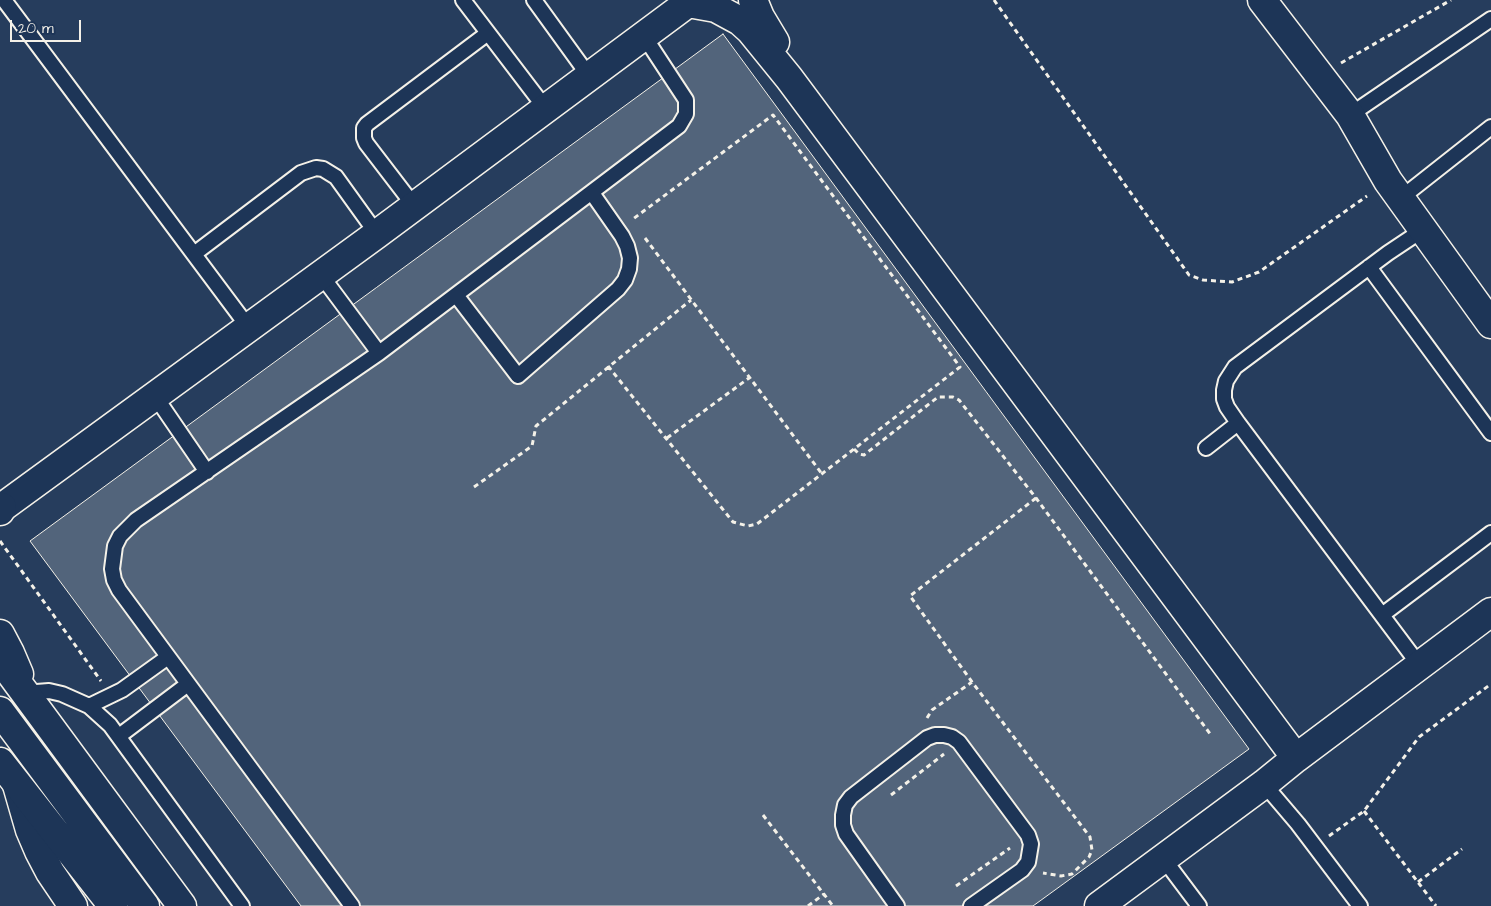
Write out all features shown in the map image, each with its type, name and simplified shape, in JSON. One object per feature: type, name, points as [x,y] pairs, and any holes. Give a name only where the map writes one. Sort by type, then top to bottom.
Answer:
[{"type":"street","points":[[753,0],[760,17],[775,42],[789,78]]},
{"type":"street","points":[[1262,0],[1318,76],[1350,115],[1395,189],[1491,324]]},
{"type":"street","points":[[1,509],[378,234],[690,1],[716,8],[740,21],[750,30],[789,78],[1296,758]]},
{"type":"street","points":[[1099,906],[1491,612]]},
{"type":"street","points":[[0,634],[16,666],[24,693]]},
{"type":"street","points":[[0,659],[182,906]]},
{"type":"street","points":[[0,711],[145,906]]},
{"type":"street","points":[[0,762],[113,906]]},
{"type":"street","points":[[17,785],[30,830],[39,851],[50,872],[73,906]]},
{"type":"lane","points":[[4,0],[249,328]]},
{"type":"lane","points":[[463,0],[546,109]]},
{"type":"lane","points":[[534,0],[589,76]]},
{"type":"lane","points":[[1350,115],[1491,19]]},
{"type":"lane","points":[[415,206],[366,143],[364,128],[488,33]]},
{"type":"lane","points":[[352,906],[119,590],[114,580],[112,557],[120,536],[127,527],[379,353],[679,126],[686,114],[684,94],[644,36]]},
{"type":"lane","points":[[1395,189],[1491,127]]},
{"type":"lane","points":[[194,254],[301,173],[316,168],[330,172],[336,177],[378,234]]},
{"type":"lane","points":[[456,296],[518,376],[618,289],[625,280],[630,258],[627,246],[592,192]]},
{"type":"lane","points":[[1420,666],[1238,423],[1224,399],[1226,382],[1235,367],[1369,267],[1424,229]]},
{"type":"lane","points":[[1369,267],[1491,433]]},
{"type":"lane","points":[[321,275],[379,353]]},
{"type":"lane","points":[[155,396],[207,472]]},
{"type":"lane","points":[[1206,448],[1238,423]]},
{"type":"lane","points":[[1382,615],[1491,532]]},
{"type":"lane","points":[[89,706],[111,696],[168,657]]},
{"type":"lane","points":[[119,736],[188,684]]},
{"type":"lane","points":[[24,693],[49,691],[62,694],[89,706],[110,724],[242,906]]},
{"type":"lane","points":[[897,906],[846,834],[843,825],[843,815],[851,796],[927,738],[935,735],[952,737],[960,742],[1028,835],[1031,844],[1031,854],[1022,870],[971,906]]},
{"type":"lane","points":[[1264,784],[1298,824],[1360,906]]},
{"type":"lane","points":[[1163,858],[1199,906]]},
{"type":"path","points":[[994,0],[1189,275],[1203,280],[1232,282],[1259,272],[1395,189]]},
{"type":"path","points":[[1318,76],[1451,0]]},
{"type":"path","points":[[608,366],[733,522],[748,526],[757,524],[960,367],[773,115],[618,230]]},
{"type":"path","points":[[632,220],[822,474]]},
{"type":"path","points":[[474,487],[532,446],[536,426],[691,300]]},
{"type":"path","points":[[667,438],[749,378]]},
{"type":"path","points":[[854,449],[864,455],[938,397],[953,397],[959,400],[1036,498],[1211,735]]},
{"type":"path","points":[[1022,870],[1061,876],[1072,874],[1089,856],[1092,850],[1090,837],[972,682],[910,596],[1036,498]]},
{"type":"path","points":[[0,542],[111,696]]},
{"type":"path","points":[[927,738],[925,725],[927,717],[932,710],[972,682]]},
{"type":"path","points":[[1314,846],[1364,811],[1419,737],[1491,684]]},
{"type":"path","points":[[891,795],[960,742]]},
{"type":"path","points":[[1364,811],[1436,906]]},
{"type":"path","points":[[764,816],[833,906]]},
{"type":"path","points":[[956,886],[1028,835]]},
{"type":"path","points":[[1418,882],[1462,849]]},
{"type":"path","points":[[808,906],[824,894]]},
{"type":"building","points":[[723,34],[1249,749],[1033,906],[301,906],[30,541]]}]
